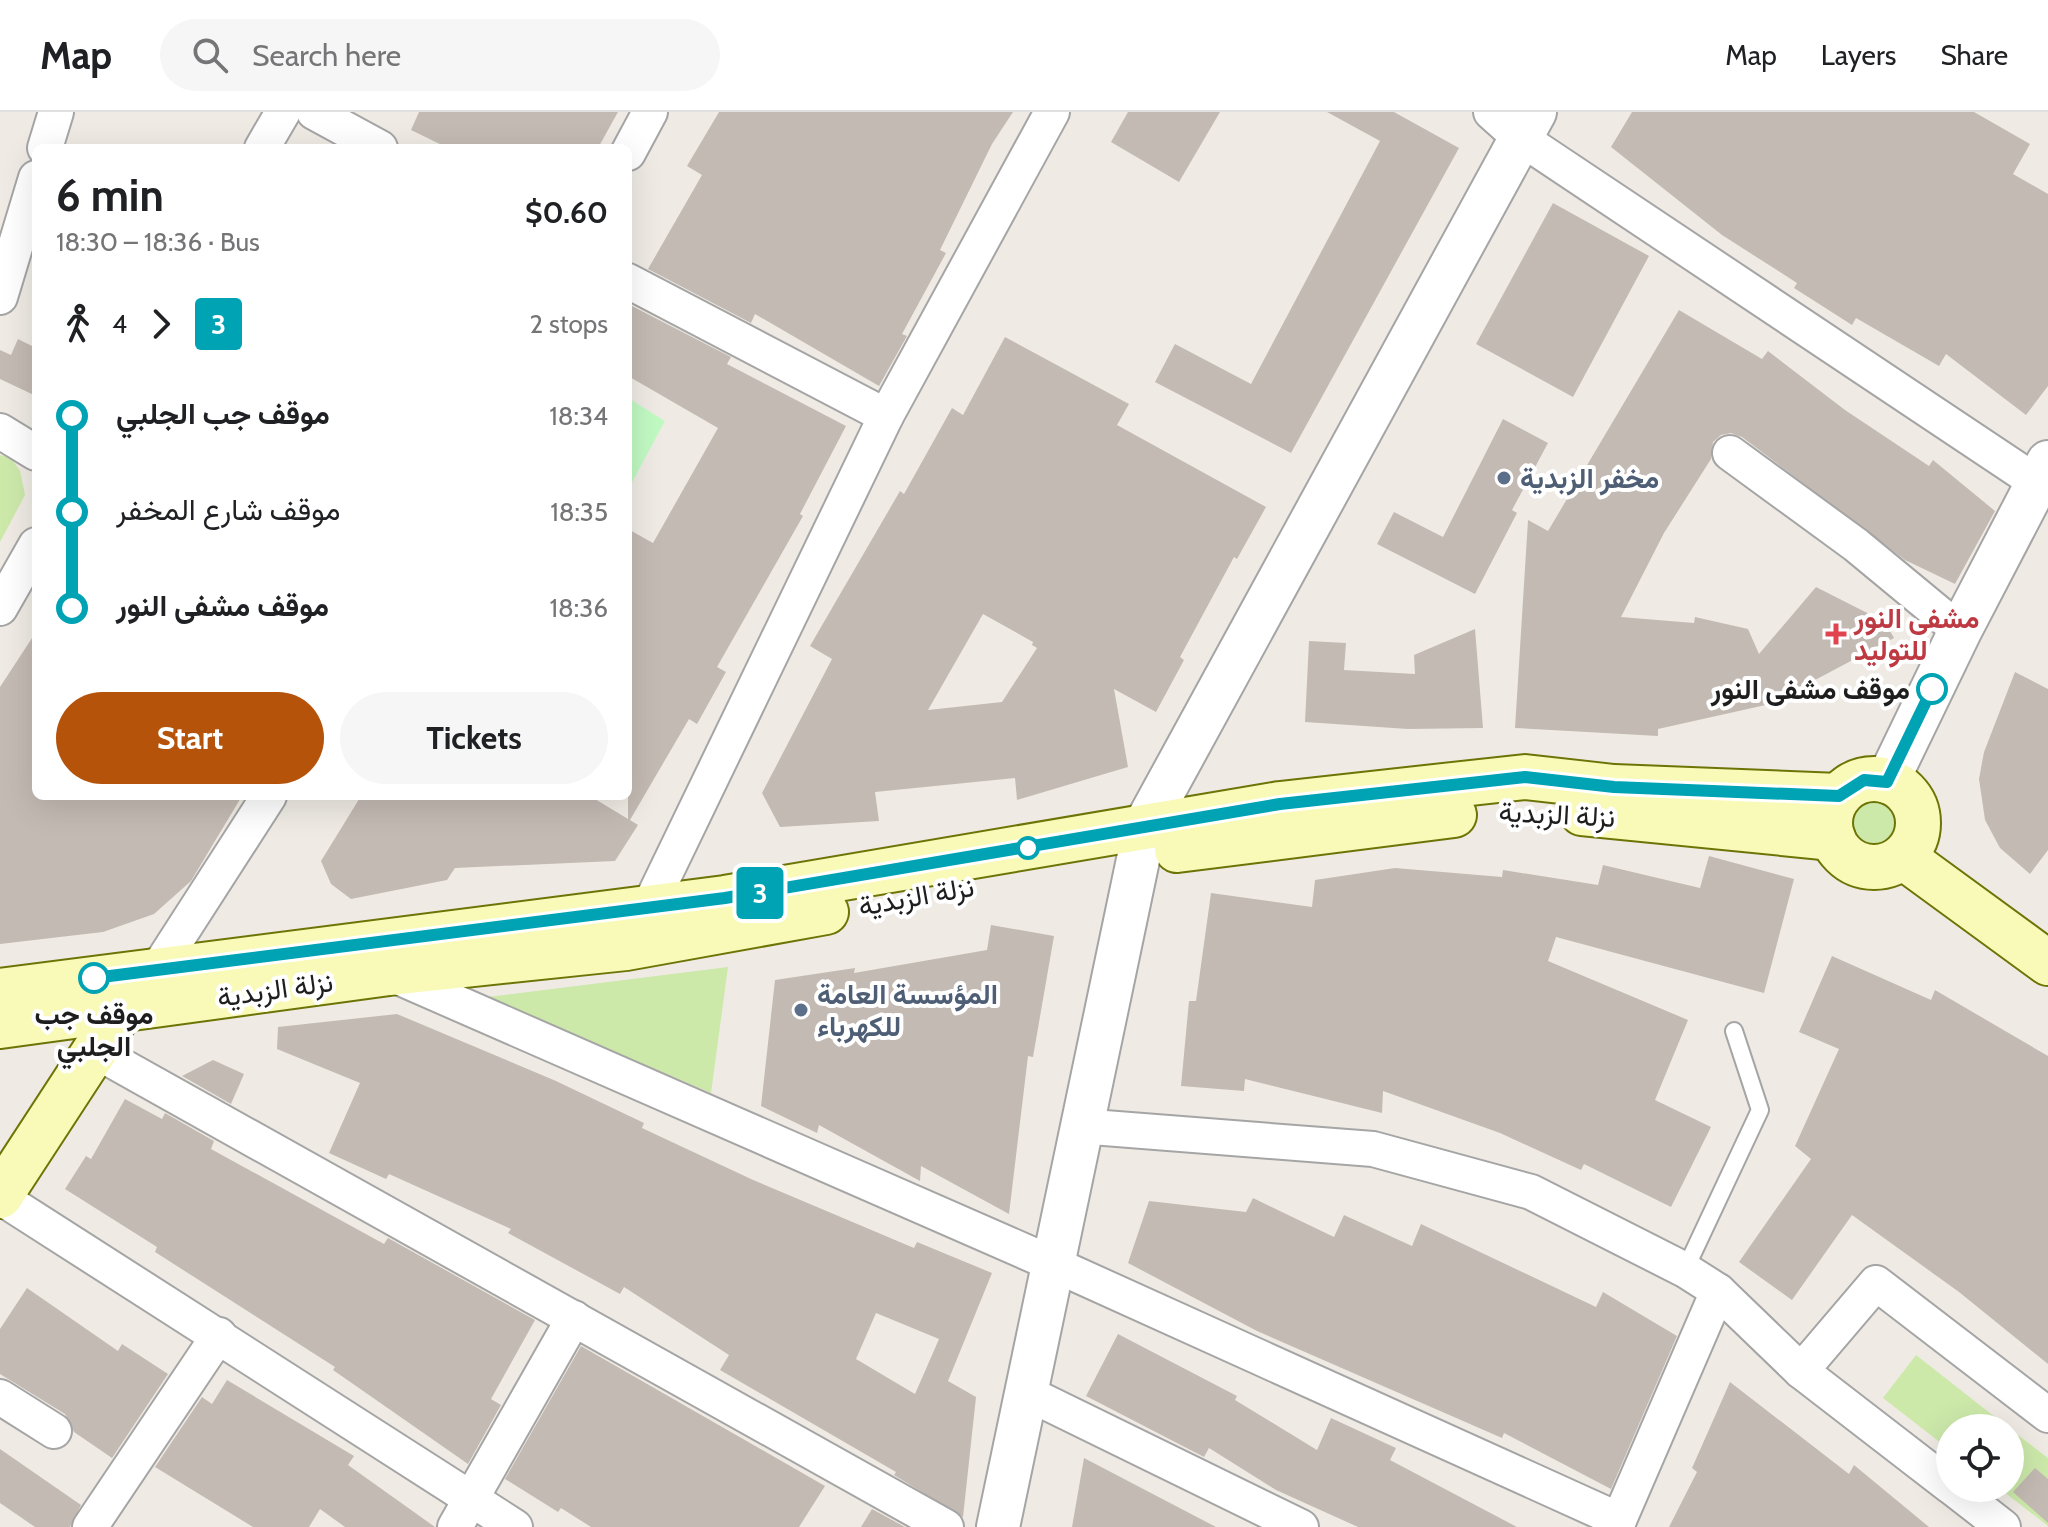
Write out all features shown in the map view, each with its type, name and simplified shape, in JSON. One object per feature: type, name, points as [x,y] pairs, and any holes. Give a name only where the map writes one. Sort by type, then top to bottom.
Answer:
[{"type":"main road","name":"نزلة الزبدية","points":[[0,1026],[389,973],[626,948],[1141,841],[1280,804],[1525,777],[1836,817]]},
{"type":"main road","points":[[1864,780],[1887,782],[1905,792],[1918,819],[1917,833],[1903,857],[1877,867],[1849,860],[1836,817],[1864,780]]},
{"type":"main road","name":"نزلة الزبدية","points":[[0,991],[648,909],[1141,841]]},
{"type":"main road","points":[[1903,857],[2048,963]]},
{"type":"main road","points":[[0,1197],[97,1052],[122,1009]]},
{"type":"street","points":[[46,144],[56,112]]},
{"type":"street","points":[[264,144],[283,112]]},
{"type":"street","points":[[314,112],[373,144]]},
{"type":"street","points":[[632,146],[650,112]]},
{"type":"street","points":[[648,909],[886,416],[1052,112]]},
{"type":"street","points":[[998,1527],[1079,1126],[1141,841],[1515,120],[2045,478],[1960,631],[1887,782]]},
{"type":"street","points":[[0,297],[32,191]]},
{"type":"street","points":[[632,283],[886,416]]},
{"type":"street","points":[[0,431],[32,451]]},
{"type":"street","points":[[1730,453],[1856,545],[1960,631]]},
{"type":"street","points":[[0,608],[32,552]]},
{"type":"street","points":[[157,970],[266,800]]},
{"type":"street","points":[[389,973],[1051,1263],[1617,1524],[1718,1291]]},
{"type":"street","points":[[97,1052],[946,1527]]},
{"type":"street","points":[[1079,1126],[1373,1149],[1531,1192],[1685,1270],[1718,1291],[1801,1371],[1936,1475]]},
{"type":"street","points":[[0,1197],[219,1335],[464,1513],[515,1527]]},
{"type":"street","points":[[1801,1371],[1876,1283],[2048,1415]]},
{"type":"street","points":[[464,1513],[574,1318]]},
{"type":"street","points":[[90,1527],[219,1335]]},
{"type":"street","points":[[1025,1392],[1301,1527]]},
{"type":"street","points":[[0,1397],[54,1431]]},
{"type":"street","points":[[1970,1502],[2003,1527]]},
{"type":"lane","points":[[1685,1270],[1760,1110],[1734,1031]]},
{"type":"green space","points":[[632,400],[665,421],[632,482]]},
{"type":"green space","points":[[0,455],[11,458],[20,471],[25,495],[0,542]]},
{"type":"green space","points":[[1875,797],[1893,805],[1901,823],[1893,841],[1875,849],[1857,841],[1849,823],[1857,805]]},
{"type":"green space","points":[[728,967],[711,1093],[487,997]]},
{"type":"green space","points":[[1916,1355],[1991,1414],[1936,1414],[1936,1439],[1883,1398]]},
{"type":"green space","points":[[2024,1440],[2048,1458],[2048,1526],[2017,1502],[2024,1502]]},
{"type":"building","points":[[419,112],[618,112],[600,144],[440,144],[411,130]]},
{"type":"building","points":[[719,112],[1013,112],[992,144],[940,250],[946,253],[902,334],[907,336],[879,386],[755,314],[751,323],[648,269],[702,175],[687,166]]},
{"type":"building","points":[[1128,112],[1220,112],[1179,182],[1111,142]]},
{"type":"building","points":[[1327,112],[1394,112],[1459,148],[1291,453],[1155,382],[1175,344],[1251,384],[1380,141]]},
{"type":"building","points":[[1632,112],[1974,112],[2030,144],[2013,174],[2048,194],[2048,386],[2026,415],[1946,354],[1939,366],[1856,318],[1852,325],[1794,288],[1797,283],[1722,235],[1611,147]]},
{"type":"building","points":[[1553,203],[1649,256],[1573,397],[1476,344]]},
{"type":"building","points":[[632,306],[731,357],[727,364],[846,426],[800,514],[803,516],[717,667],[726,672],[697,724],[689,719],[630,820],[638,825],[615,861],[455,868],[447,880],[351,899],[331,884],[321,861],[359,800],[597,800],[628,819],[628,800],[632,800],[632,531],[653,543],[718,428],[632,378]]},
{"type":"building","points":[[1679,310],[1762,359],[1768,351],[1845,410],[1929,466],[1933,460],[1995,511],[1955,584],[1905,560],[1742,437],[1731,433],[1721,435],[1713,442],[1711,459],[1664,533],[1621,617],[1694,623],[1695,617],[1748,629],[1759,654],[1816,587],[1885,622],[1894,638],[1770,704],[1658,729],[1658,736],[1515,728],[1528,520],[1548,531]]},
{"type":"building","points":[[1005,337],[1129,404],[1117,425],[1266,507],[1237,559],[1234,557],[1180,657],[1184,660],[1156,712],[1114,689],[1128,767],[1017,800],[1015,778],[875,792],[879,821],[780,827],[762,793],[832,659],[810,646],[900,491],[904,494],[952,408],[963,415]],"holes":[[[983,614],[1033,642],[1032,645],[1037,648],[1002,702],[928,710]]]},
{"type":"building","points":[[18,339],[32,346],[32,394],[0,379],[0,350],[11,355]]},
{"type":"building","name":"مخفر الزبدية","points":[[1503,419],[1548,443],[1512,510],[1517,513],[1475,594],[1377,544],[1394,512],[1443,537]]},
{"type":"building","points":[[1475,629],[1483,728],[1408,729],[1305,722],[1309,641],[1346,643],[1344,670],[1415,674],[1414,655]]},
{"type":"building","points":[[32,638],[32,800],[240,800],[191,881],[154,914],[103,932],[0,944],[0,687]]},
{"type":"building","points":[[2015,672],[2048,689],[2048,850],[2030,874],[2000,848],[1985,820],[1979,779],[1984,752]]},
{"type":"building","points":[[1709,856],[1794,879],[1764,993],[1556,937],[1548,961],[1688,1020],[1655,1100],[1711,1127],[1671,1207],[1584,1164],[1581,1170],[1500,1133],[1383,1091],[1382,1113],[1245,1079],[1244,1091],[1181,1086],[1189,1001],[1196,1001],[1211,893],[1312,907],[1315,880],[1395,868],[1502,877],[1503,870],[1598,885],[1603,865],[1700,888]]},
{"type":"building","points":[[991,925],[1054,936],[1033,1057],[1028,1056],[1009,1214],[921,1166],[920,1181],[819,1125],[817,1133],[761,1106],[775,980],[855,968],[854,973],[987,950]]},
{"type":"building","points":[[1832,956],[1931,1000],[1935,990],[2048,1056],[2048,1364],[1959,1292],[1852,1215],[1792,1300],[1739,1262],[1811,1159],[1795,1146],[1839,1049],[1799,1032]]},
{"type":"building","points":[[397,1014],[556,1081],[644,1123],[642,1128],[751,1179],[914,1248],[917,1242],[992,1273],[948,1381],[976,1397],[963,1517],[894,1475],[896,1472],[720,1370],[729,1355],[624,1287],[620,1294],[508,1233],[511,1229],[389,1174],[386,1179],[329,1153],[360,1083],[277,1049],[278,1027]],"holes":[[[876,1313],[939,1339],[915,1394],[856,1359]]]},
{"type":"building","points":[[213,1060],[244,1074],[231,1104],[182,1076]]},
{"type":"building","points":[[125,1099],[162,1119],[165,1113],[214,1141],[211,1149],[384,1244],[388,1238],[535,1320],[491,1399],[501,1405],[468,1464],[333,1370],[335,1367],[155,1252],[157,1247],[65,1189],[86,1156],[91,1159]]},
{"type":"building","points":[[1253,1198],[1334,1237],[1344,1215],[1412,1246],[1421,1224],[1596,1307],[1603,1292],[1677,1336],[1611,1489],[1504,1433],[1502,1438],[1257,1331],[1128,1263],[1149,1201],[1246,1212]]},
{"type":"building","points":[[27,1288],[118,1351],[122,1344],[168,1374],[112,1458],[74,1432],[65,1414],[0,1374],[0,1329]]},
{"type":"building","points":[[1118,1334],[1237,1396],[1235,1400],[1317,1450],[1331,1418],[1396,1448],[1390,1460],[1517,1527],[1358,1527],[1276,1490],[1209,1448],[1204,1457],[1086,1396]]},
{"type":"building","points":[[581,1346],[825,1486],[799,1527],[591,1527],[561,1508],[558,1512],[505,1479]]},
{"type":"building","points":[[227,1380],[354,1456],[348,1465],[435,1527],[345,1527],[320,1509],[309,1527],[253,1527],[155,1467],[202,1397],[212,1404]]},
{"type":"building","points":[[1730,1382],[1849,1474],[1854,1465],[1929,1527],[1669,1527],[1697,1472],[1692,1468]]},
{"type":"building","points":[[0,1449],[81,1505],[70,1527],[35,1527],[0,1503]]},
{"type":"building","points":[[1084,1458],[1216,1527],[1072,1527]]},
{"type":"building","points":[[2035,1468],[2048,1479],[2048,1523],[2024,1502],[2024,1480]]},
{"type":"building","points":[[872,1509],[905,1527],[861,1527]]},
{"type":"bus line","name":"3","points":[[94,978],[725,898],[1280,804],[1525,777],[1614,787],[1839,796],[1850,786],[1864,780],[1887,782],[1932,689]]},
{"type":"place","name":"مخفر الزبدية","points":[[1504,478]]},
{"type":"place","name":"مشفى النور للتوليد","points":[[1836,634]]},
{"type":"place","name":"موقف مشفى النور","points":[[1932,689]]},
{"type":"place","name":"موقف جب الجلبي","points":[[94,978]]},
{"type":"place","name":"المؤسسة العامة للكهرباء","points":[[801,1010]]}]
